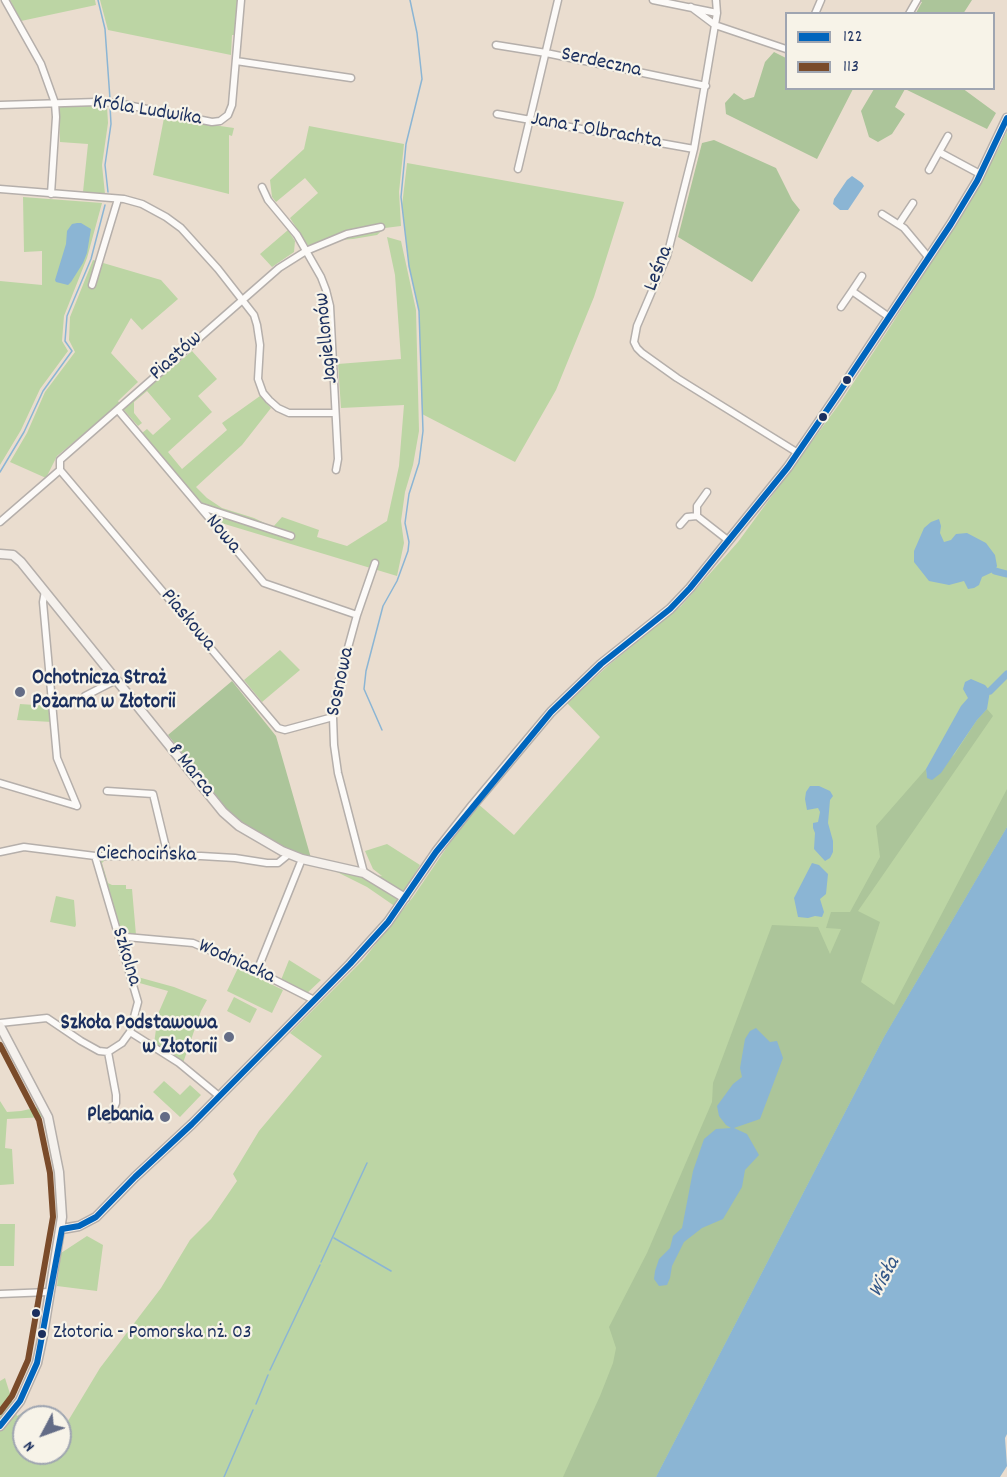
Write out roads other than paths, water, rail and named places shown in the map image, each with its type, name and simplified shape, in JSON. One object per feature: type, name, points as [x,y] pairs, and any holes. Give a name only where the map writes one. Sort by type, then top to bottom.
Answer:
[{"type":"main road","points":[[62,1230],[79,1226],[96,1216],[219,1096],[375,938],[436,852],[550,712],[601,664],[670,609],[729,541],[798,453],[929,258],[980,174],[1007,118]]},
{"type":"main road","name":"8 Marca","points":[[0,554],[13,555],[18,558],[223,812],[239,826],[302,859],[364,873],[405,898]]},
{"type":"main road","points":[[0,1024],[48,1117],[59,1172],[62,1230],[35,1369],[20,1401],[0,1426]]},
{"type":"street","points":[[6,0],[41,64],[55,103],[51,194]]},
{"type":"street","name":"Króla Ludwika","points":[[55,103],[117,104],[218,122],[231,111],[241,0]]},
{"type":"street","points":[[518,169],[558,0]]},
{"type":"street","points":[[653,0],[717,13]]},
{"type":"street","name":"Leśna","points":[[716,0],[717,13],[694,149],[667,256],[638,326],[634,342],[642,353],[678,378],[798,453]]},
{"type":"street","points":[[691,7],[715,25],[785,49]]},
{"type":"street","name":"Serdeczna","points":[[495,45],[546,53],[706,86]]},
{"type":"street","points":[[236,61],[351,78]]},
{"type":"street","points":[[0,105],[55,103]]},
{"type":"street","name":"Jana I Olbrachta","points":[[497,114],[694,149]]},
{"type":"street","points":[[928,170],[948,136]]},
{"type":"street","points":[[939,153],[980,174]]},
{"type":"street","name":"Jagiellonów","points":[[262,187],[268,200],[297,235],[321,277],[330,306],[338,459],[336,470]]},
{"type":"street","points":[[0,189],[118,198],[142,204],[181,228],[218,269],[254,315],[260,345],[258,379],[263,393],[278,408],[289,412],[335,413]]},
{"type":"street","points":[[92,285],[118,198]]},
{"type":"street","points":[[899,224],[913,203]]},
{"type":"street","points":[[882,214],[899,224],[929,258]]},
{"type":"street","name":"Piastów","points":[[0,522],[60,470],[60,460],[279,268],[306,251],[347,234],[381,227]]},
{"type":"street","points":[[841,307],[862,276]]},
{"type":"street","points":[[852,291],[889,317]]},
{"type":"street","name":"Nowa","points":[[118,410],[264,583],[357,615]]},
{"type":"street","name":"Piaskowa","points":[[60,470],[278,728],[285,730],[333,717]]},
{"type":"street","points":[[698,516],[697,506],[707,492]]},
{"type":"street","points":[[198,506],[291,536]]},
{"type":"street","points":[[680,525],[687,517],[698,516],[729,541]]},
{"type":"street","name":"Sosnowa","points":[[364,873],[338,773],[333,717],[338,684],[357,615],[375,563]]},
{"type":"street","points":[[0,783],[77,806],[57,758],[43,602],[45,591]]},
{"type":"street","points":[[85,696],[116,680]]},
{"type":"street","points":[[107,790],[153,794],[168,856]]},
{"type":"street","name":"Ciechocińska","points":[[0,852],[24,847],[95,856],[235,858],[278,863],[289,854]]},
{"type":"street","name":"Szkolna","points":[[95,856],[138,1002],[130,1032]]},
{"type":"street","points":[[257,971],[302,859]]},
{"type":"street","name":"Wodniacka","points":[[119,938],[193,943],[257,971],[314,1000]]},
{"type":"street","points":[[0,1024],[47,1018],[86,1044],[99,1051],[108,1052],[122,1043],[130,1032],[179,1063],[219,1096]]},
{"type":"street","points":[[108,1052],[116,1095],[116,1103],[109,1119]]},
{"type":"street","points":[[0,1294],[49,1292]]},
{"type":"water","points":[[852,176],[864,186],[848,210],[840,210],[833,204],[834,199]]},
{"type":"water","points":[[81,223],[91,229],[83,263],[68,285],[56,282],[67,231],[72,224]]},
{"type":"water","points":[[939,519],[940,533],[944,542],[951,540],[956,534],[967,533],[986,543],[995,555],[997,566],[995,571],[982,577],[979,585],[974,588],[968,589],[964,581],[949,585],[929,581],[914,562],[914,551],[924,528]]},
{"type":"water","points":[[971,679],[985,685],[990,691],[987,709],[941,773],[932,780],[927,778],[926,769],[961,706],[968,698],[963,689],[965,682]]},
{"type":"water","points":[[810,786],[819,786],[830,791],[833,796],[830,800],[828,823],[833,841],[833,852],[825,861],[814,849],[813,823],[818,822],[820,812],[818,808],[807,810],[805,799]]},
{"type":"water","name":"Wisła","points":[[1007,827],[1007,1434],[1005,1438],[1007,1466],[1000,1477],[656,1477],[884,1037]]},
{"type":"water","points":[[812,863],[819,865],[828,874],[826,894],[820,899],[824,912],[822,917],[798,917],[794,898]]},
{"type":"water","points":[[756,1028],[770,1042],[777,1041],[783,1058],[760,1119],[734,1128],[747,1134],[759,1155],[745,1170],[742,1187],[723,1219],[702,1228],[684,1242],[672,1266],[667,1285],[659,1286],[654,1279],[655,1271],[659,1259],[670,1248],[673,1236],[682,1228],[693,1171],[704,1139],[716,1129],[731,1128],[719,1116],[717,1106],[733,1084],[742,1077],[740,1068],[745,1039],[750,1031]]},
{"type":"waterway","points":[[98,0],[105,29],[110,99]]},
{"type":"waterway","points":[[382,730],[364,689],[366,671],[383,606],[397,581],[408,551],[409,542],[405,523],[409,494],[419,463],[423,431],[419,311],[409,266],[401,197],[406,144],[422,79],[417,33],[410,0]]},
{"type":"waterway","points":[[108,192],[105,165],[111,124],[110,106]]},
{"type":"waterway","points":[[0,472],[24,432],[43,391],[72,351],[65,341],[67,316],[91,259],[105,205]]},
{"type":"waterway","points":[[995,571],[1007,574]]},
{"type":"waterway","points":[[990,691],[1007,674]]},
{"type":"waterway","points":[[321,1262],[367,1163]]},
{"type":"waterway","points":[[334,1238],[391,1271]]},
{"type":"waterway","points":[[270,1370],[320,1265]]},
{"type":"waterway","points":[[256,1404],[268,1375]]},
{"type":"waterway","points":[[224,1477],[253,1410]]},
{"type":"place","name":"Ochotnicza Straż Pożarna w Złotorii","points":[[20,692]]},
{"type":"place","name":"Szkoła Podstawowa w Złotorii","points":[[229,1037]]},
{"type":"place","name":"Plebania","points":[[165,1117]]},
{"type":"place","name":"Złotoria - Pomorska nż. 03","points":[[42,1334]]}]
